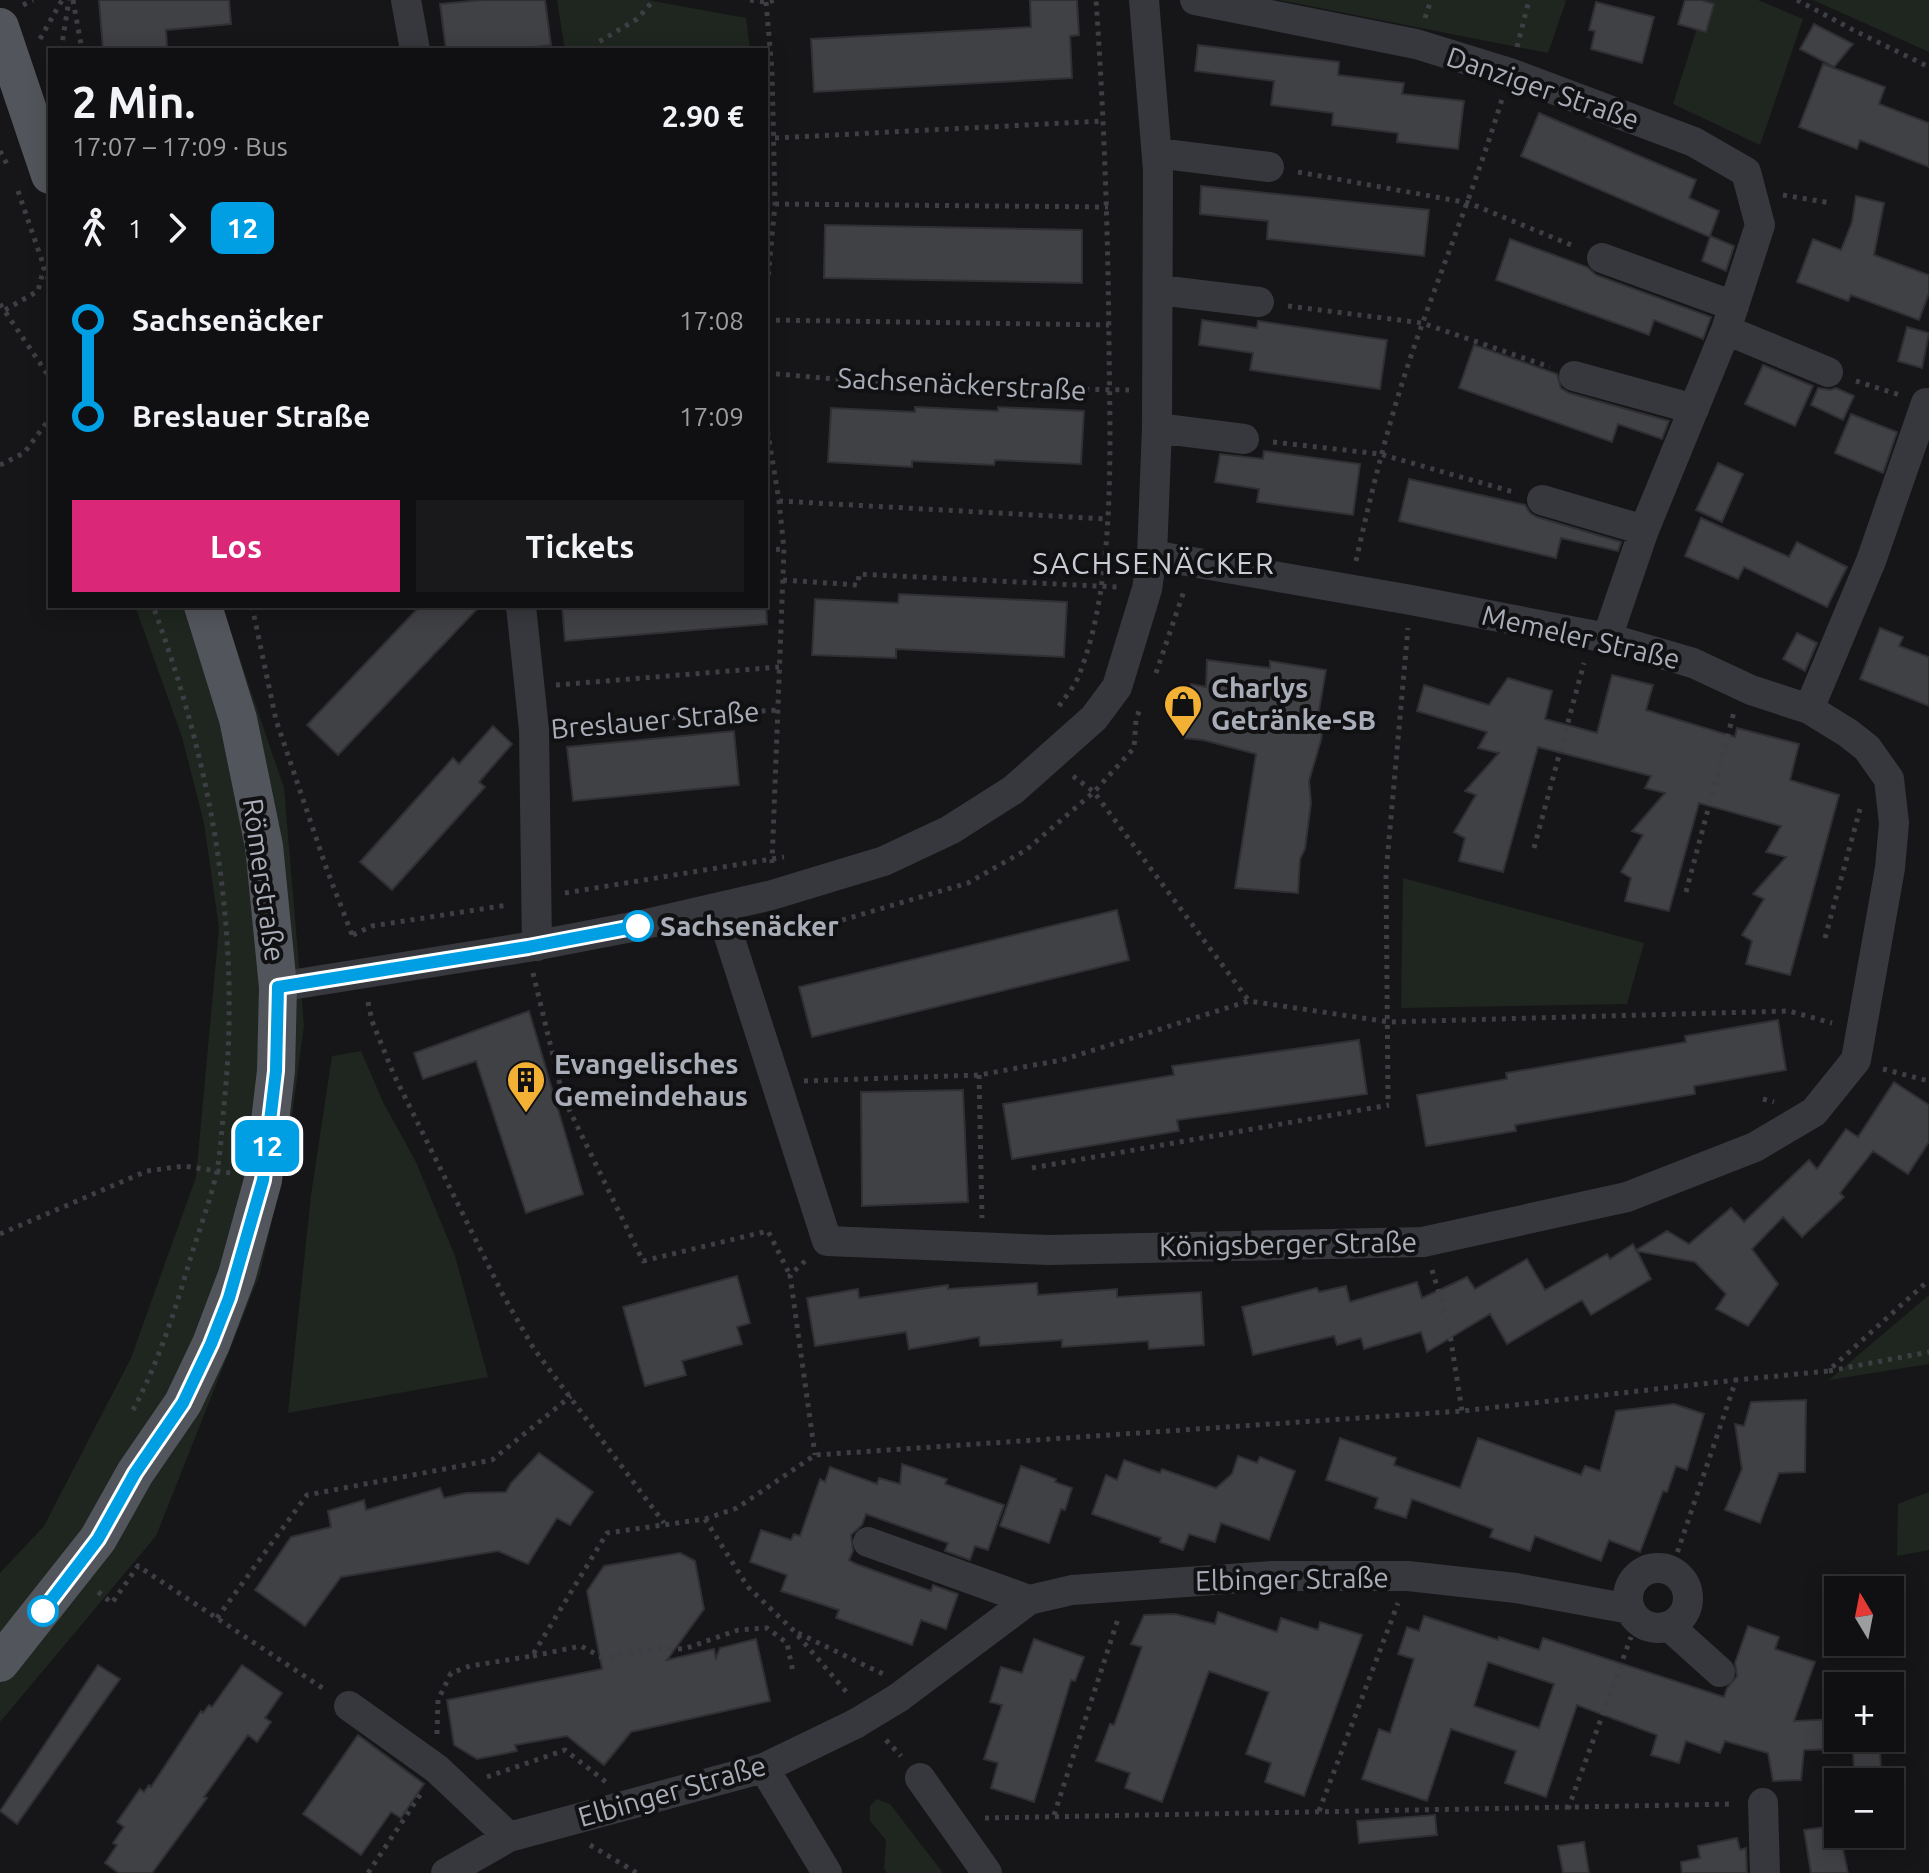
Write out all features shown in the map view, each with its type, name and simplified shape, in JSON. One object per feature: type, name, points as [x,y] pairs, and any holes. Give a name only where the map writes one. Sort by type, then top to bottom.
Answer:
[{"type":"main road","points":[[0,27],[32,178]]},
{"type":"main road","name":"Römerstraße","points":[[0,1663],[98,1539],[135,1473],[183,1403],[211,1344],[237,1275],[263,1180],[276,1071],[278,987],[261,832],[238,719],[204,608]]},
{"type":"street","points":[[406,0],[415,48]]},
{"type":"street","points":[[278,987],[533,947],[720,908],[884,861],[950,830],[1013,790],[1094,718],[1117,687],[1147,589],[1152,555],[1159,290],[1157,153],[1144,0]]},
{"type":"street","name":"Danziger Straße","points":[[1195,0],[1416,44],[1510,73],[1694,142],[1746,172],[1760,225],[1730,318],[1599,637]]},
{"type":"street","points":[[1157,153],[1269,167]]},
{"type":"street","points":[[1602,258],[1730,318],[1828,372]]},
{"type":"street","points":[[1159,290],[1259,302]]},
{"type":"street","points":[[1574,376],[1694,409]]},
{"type":"street","points":[[1809,709],[1871,561],[1926,403]]},
{"type":"street","points":[[1157,428],[1244,439]]},
{"type":"street","points":[[1542,500],[1644,530]]},
{"type":"street","name":"Memeler Straße","points":[[1152,555],[1411,600],[1599,637],[1693,663],[1809,709],[1867,748],[1889,779],[1894,823],[1890,868]]},
{"type":"street","name":"Breslauer Straße","points":[[521,608],[534,730],[536,898],[533,947]]},
{"type":"street","name":"Königsberger Straße","points":[[827,1241],[1049,1250],[1423,1242],[1627,1197],[1755,1147],[1814,1112],[1859,1046],[1890,868]]},
{"type":"street","points":[[720,908],[827,1241]]},
{"type":"street","points":[[868,1542],[1029,1600]]},
{"type":"street","points":[[1630,1609],[1628,1594],[1633,1581],[1645,1570],[1659,1568],[1671,1571],[1681,1579],[1687,1592],[1687,1603],[1683,1614],[1669,1626],[1720,1672]]},
{"type":"street","name":"Elbinger Straße","points":[[446,1873],[509,1837],[764,1768],[863,1719],[905,1693],[1029,1600],[1072,1590],[1272,1576],[1408,1576],[1516,1588],[1630,1609],[1646,1626],[1669,1626]]},
{"type":"street","points":[[349,1706],[446,1778],[509,1837]]},
{"type":"street","points":[[764,1768],[827,1873]]},
{"type":"street","points":[[920,1778],[987,1873]]},
{"type":"street","points":[[1763,1803],[1765,1873]]},
{"type":"path","points":[[36,46],[62,0]]},
{"type":"path","points":[[61,48],[71,0]]},
{"type":"path","points":[[71,0],[82,48]]},
{"type":"path","points":[[598,48],[597,43],[637,19],[654,0]]},
{"type":"path","points":[[750,0],[777,0]]},
{"type":"path","points":[[1057,710],[1078,678],[1095,625],[1107,519],[1110,390],[1108,207],[1096,0]]},
{"type":"path","points":[[1350,590],[1380,454],[1422,323],[1469,203],[1510,73],[1529,0]]},
{"type":"path","points":[[1797,0],[1929,67]]},
{"type":"path","points":[[766,2],[775,138],[775,221],[768,282]]},
{"type":"path","points":[[775,138],[1104,121]]},
{"type":"path","points":[[0,151],[9,168]]},
{"type":"path","points":[[1269,167],[1469,203],[1602,258]]},
{"type":"path","points":[[32,178],[48,276]]},
{"type":"path","points":[[1751,190],[1831,203]]},
{"type":"path","points":[[775,204],[1108,207]]},
{"type":"path","points":[[768,222],[775,221]]},
{"type":"path","points":[[5,310],[38,291],[45,264]]},
{"type":"path","points":[[1259,302],[1422,323],[1574,376]]},
{"type":"path","points":[[0,304],[48,372]]},
{"type":"path","points":[[768,320],[1109,325]]},
{"type":"path","points":[[1828,372],[1926,403]]},
{"type":"path","name":"Sachsenäckerstraße","points":[[768,373],[925,387],[1158,390]]},
{"type":"path","points":[[0,465],[24,453],[48,421]]},
{"type":"path","points":[[768,433],[784,549],[772,859],[772,895],[777,928],[822,926],[968,883],[1026,850],[1094,792],[1134,748],[1136,720],[1141,707]]},
{"type":"path","points":[[1244,439],[1380,454],[1542,500]]},
{"type":"path","points":[[779,501],[1107,519]]},
{"type":"path","points":[[768,550],[784,549]]},
{"type":"path","points":[[1152,682],[1193,564]]},
{"type":"path","points":[[783,580],[858,585],[859,574],[1147,589]]},
{"type":"path","points":[[1032,1168],[1389,1102],[1386,873],[1411,600]]},
{"type":"path","points":[[128,1421],[153,1372],[217,1170],[227,1077],[229,1015],[224,883],[206,784],[188,714],[154,608]]},
{"type":"path","points":[[252,608],[276,720],[327,870],[353,935],[372,1021],[394,1075],[503,1295],[534,1349],[664,1523]]},
{"type":"path","points":[[1534,848],[1599,637]]},
{"type":"path","points":[[531,687],[779,667]]},
{"type":"path","points":[[1686,892],[1741,684]]},
{"type":"path","name":"Breslauer Straße","points":[[534,730],[777,710]]},
{"type":"path","points":[[1825,938],[1874,758]]},
{"type":"path","points":[[1051,759],[1094,792],[1249,1001]]},
{"type":"path","points":[[353,935],[372,926],[489,909],[681,872],[787,857]]},
{"type":"path","points":[[533,947],[563,1097],[643,1261],[768,1231],[790,1275],[815,1455]]},
{"type":"path","points":[[775,1082],[979,1075],[1062,1060],[1249,1001],[1389,1022],[1789,1011],[1929,1081]]},
{"type":"path","points":[[979,1075],[983,1247]]},
{"type":"path","points":[[0,1234],[147,1171],[184,1166],[263,1180]]},
{"type":"path","points":[[790,1275],[827,1241]]},
{"type":"path","points":[[1423,1242],[1448,1322],[1462,1411]]},
{"type":"path","points":[[1828,1371],[1929,1280]]},
{"type":"path","points":[[532,1656],[607,1533],[705,1519],[737,1508],[815,1455],[1462,1411],[1828,1371],[1929,1352]]},
{"type":"path","points":[[1671,1571],[1736,1380]]},
{"type":"path","points":[[217,1618],[307,1495],[492,1460],[571,1396]]},
{"type":"path","points":[[705,1519],[748,1587],[794,1631],[863,1719],[920,1778]]},
{"type":"path","points":[[73,1573],[112,1603],[138,1566],[349,1706]]},
{"type":"path","name":"Elbinger Straße","points":[[1319,1811],[1408,1576]]},
{"type":"path","points":[[1054,1815],[1129,1585]]},
{"type":"path","points":[[446,1778],[438,1700],[451,1673],[470,1666],[581,1646],[603,1658],[657,1648],[684,1649],[738,1630],[767,1628],[787,1643],[793,1672]]},
{"type":"path","points":[[794,1631],[905,1693]]},
{"type":"path","points":[[1568,1809],[1624,1653]]},
{"type":"path","points":[[368,1873],[446,1778],[565,1750],[635,1803]]},
{"type":"path","points":[[951,1822],[1054,1815],[1568,1809],[1763,1803]]},
{"type":"path","points":[[554,1824],[637,1873]]},
{"type":"shaded area","points":[[557,0],[647,0],[746,18],[750,48],[565,48]]},
{"type":"shaded area","points":[[1279,0],[1564,0],[1566,1],[1548,53]]},
{"type":"shaded area","points":[[1706,0],[1758,0],[1803,19],[1760,145],[1673,104]]},
{"type":"shaded area","points":[[1813,0],[1929,0],[1929,52]]},
{"type":"shaded area","points":[[136,608],[223,608],[284,788],[304,1025],[288,1147],[260,1274],[156,1536],[0,1722],[0,1573],[44,1526],[131,1358],[196,1177],[219,928],[204,823],[182,737]]},
{"type":"shaded area","points":[[1403,878],[1644,943],[1627,1004],[1401,1008]]},
{"type":"shaded area","points":[[361,1051],[383,1102],[416,1162],[455,1256],[488,1377],[288,1413],[311,1195],[332,1056]]},
{"type":"shaded area","points":[[1929,1295],[1929,1364],[1829,1380]]},
{"type":"shaded area","points":[[1929,1492],[1929,1550],[1897,1556],[1898,1504]]},
{"type":"shaded area","points":[[877,1799],[890,1804],[943,1873],[887,1873],[884,1869],[886,1840],[870,1821],[870,1806]]},
{"type":"building","points":[[99,0],[229,0],[231,24],[166,30],[167,47],[103,48]]},
{"type":"building","points":[[545,0],[551,45],[446,48],[440,4]]},
{"type":"building","points":[[1030,0],[1077,0],[1079,35],[1070,36],[1072,78],[814,92],[811,39],[1031,27]]},
{"type":"building","points":[[1685,0],[1714,4],[1706,32],[1678,24]]},
{"type":"building","points":[[1596,2],[1654,17],[1642,63],[1591,49],[1595,31],[1589,30]]},
{"type":"building","points":[[1814,24],[1853,44],[1834,67],[1800,49]]},
{"type":"building","points":[[1198,45],[1339,62],[1338,75],[1404,83],[1402,94],[1464,101],[1458,149],[1397,142],[1398,133],[1332,125],[1333,113],[1271,105],[1274,81],[1195,71]]},
{"type":"building","points":[[1823,64],[1885,87],[1879,104],[1929,123],[1929,167],[1860,140],[1857,149],[1799,127]]},
{"type":"building","points":[[1539,113],[1696,180],[1689,198],[1719,211],[1710,236],[1734,246],[1726,271],[1702,261],[1710,237],[1521,156]]},
{"type":"building","points":[[1201,186],[1429,210],[1424,256],[1267,239],[1268,221],[1200,214]]},
{"type":"building","points":[[1856,196],[1884,203],[1874,255],[1929,275],[1929,293],[1919,320],[1851,295],[1848,301],[1797,282],[1813,239],[1841,250],[1852,222]]},
{"type":"building","points":[[825,225],[1082,230],[1082,283],[824,278]]},
{"type":"building","points":[[1510,239],[1587,267],[1596,275],[1711,317],[1703,339],[1654,320],[1649,335],[1496,280]]},
{"type":"building","points":[[1202,320],[1257,328],[1258,321],[1387,340],[1380,389],[1250,370],[1253,353],[1199,345]]},
{"type":"building","points":[[1907,327],[1929,333],[1922,368],[1898,361]]},
{"type":"building","points":[[1474,345],[1557,374],[1561,388],[1569,393],[1669,421],[1662,439],[1618,424],[1612,442],[1459,388]]},
{"type":"building","points":[[1763,365],[1813,386],[1795,426],[1745,404]]},
{"type":"building","points":[[1818,388],[1836,388],[1854,396],[1843,420],[1811,405]]},
{"type":"building","points":[[915,407],[1084,411],[1081,464],[995,460],[994,465],[912,461],[912,467],[828,462],[831,408],[915,412]]},
{"type":"building","points":[[1851,414],[1897,432],[1883,473],[1835,453]]},
{"type":"building","points":[[1264,451],[1360,464],[1353,515],[1257,502],[1259,489],[1215,482],[1220,454],[1263,459]]},
{"type":"building","points":[[1718,463],[1743,474],[1722,522],[1696,510]]},
{"type":"building","points":[[1409,479],[1525,505],[1537,517],[1621,542],[1618,551],[1561,538],[1556,558],[1399,521]]},
{"type":"building","points":[[1701,518],[1789,557],[1797,542],[1847,567],[1827,607],[1744,567],[1738,579],[1685,556]]},
{"type":"building","points":[[899,594],[1067,602],[1064,657],[896,649],[896,658],[812,655],[815,599],[898,603]]},
{"type":"building","points":[[418,608],[478,608],[338,755],[307,725]]},
{"type":"building","points":[[562,608],[766,608],[767,624],[565,641]]},
{"type":"building","points":[[1880,628],[1903,637],[1899,646],[1929,657],[1929,706],[1860,679]]},
{"type":"building","points":[[1797,633],[1817,643],[1805,671],[1783,659]]},
{"type":"building","points":[[1207,660],[1270,668],[1270,661],[1326,670],[1317,722],[1323,726],[1309,781],[1311,803],[1305,849],[1300,859],[1298,893],[1235,888],[1256,754],[1183,738],[1191,684],[1206,687]]},
{"type":"building","points":[[1612,675],[1653,685],[1646,710],[1735,737],[1737,728],[1799,744],[1790,780],[1839,795],[1790,975],[1746,964],[1752,941],[1742,935],[1764,899],[1753,894],[1786,857],[1766,852],[1781,826],[1699,803],[1669,911],[1625,901],[1631,878],[1621,872],[1643,835],[1632,831],[1665,793],[1645,788],[1651,776],[1538,747],[1503,872],[1459,861],[1465,838],[1454,832],[1476,795],[1465,791],[1499,753],[1478,748],[1487,732],[1417,711],[1424,685],[1489,705],[1508,678],[1552,691],[1545,719],[1597,733]]},
{"type":"building","points":[[493,726],[512,744],[479,782],[485,787],[392,890],[360,862],[453,758],[459,764]]},
{"type":"building","points":[[734,731],[739,785],[573,801],[567,747]]},
{"type":"building","points":[[1117,910],[1129,960],[812,1037],[799,987]]},
{"type":"building","name":"Evangelisches Gemeindehaus","points":[[529,1011],[583,1194],[526,1213],[476,1061],[423,1079],[414,1053]]},
{"type":"building","points":[[1778,1020],[1786,1070],[1694,1086],[1695,1094],[1515,1125],[1516,1131],[1426,1146],[1417,1095],[1507,1079],[1506,1073],[1686,1042],[1685,1036]]},
{"type":"building","points":[[1359,1040],[1367,1094],[1177,1120],[1179,1131],[1012,1159],[1003,1104],[1174,1075],[1172,1066]]},
{"type":"building","points":[[1894,1082],[1929,1105],[1929,1142],[1908,1174],[1873,1151],[1840,1193],[1844,1197],[1802,1237],[1783,1217],[1752,1249],[1778,1284],[1748,1326],[1716,1309],[1726,1294],[1695,1262],[1637,1251],[1651,1279],[1591,1315],[1582,1300],[1507,1344],[1490,1314],[1427,1352],[1421,1332],[1364,1349],[1361,1338],[1337,1345],[1334,1336],[1253,1355],[1242,1307],[1317,1288],[1319,1292],[1346,1286],[1350,1302],[1417,1282],[1422,1298],[1467,1277],[1475,1289],[1527,1259],[1545,1290],[1607,1254],[1610,1259],[1633,1244],[1636,1250],[1667,1231],[1689,1244],[1731,1208],[1744,1222],[1809,1160],[1817,1169],[1846,1129],[1858,1137]]},
{"type":"building","points":[[963,1090],[968,1202],[862,1206],[861,1092]]},
{"type":"building","points":[[737,1276],[750,1323],[737,1327],[742,1344],[682,1361],[686,1375],[645,1386],[623,1307]]},
{"type":"building","points":[[1037,1283],[1038,1295],[1117,1289],[1117,1297],[1201,1292],[1204,1345],[1149,1349],[1148,1341],[1062,1347],[1062,1340],[980,1346],[979,1337],[909,1349],[906,1332],[815,1346],[807,1298],[858,1289],[859,1298],[948,1285],[948,1289]]},
{"type":"building","points":[[1806,1400],[1805,1472],[1779,1473],[1760,1523],[1725,1510],[1742,1469],[1735,1424],[1744,1426],[1751,1402]]},
{"type":"building","points":[[1674,1404],[1704,1414],[1687,1470],[1676,1466],[1640,1552],[1609,1540],[1601,1561],[1535,1536],[1530,1551],[1490,1537],[1493,1529],[1412,1499],[1406,1518],[1375,1508],[1378,1498],[1326,1480],[1340,1438],[1396,1458],[1394,1465],[1460,1488],[1478,1438],[1581,1475],[1585,1466],[1600,1471],[1616,1411]]},
{"type":"building","points":[[539,1453],[593,1492],[570,1525],[557,1518],[528,1564],[498,1551],[341,1577],[305,1626],[255,1590],[291,1537],[331,1527],[328,1511],[364,1500],[366,1510],[440,1488],[444,1498],[466,1493],[506,1492]]},
{"type":"building","points":[[1238,1456],[1257,1463],[1260,1457],[1295,1471],[1269,1540],[1221,1523],[1215,1542],[1189,1534],[1183,1550],[1160,1542],[1161,1538],[1092,1514],[1106,1475],[1117,1480],[1124,1460],[1160,1473],[1162,1469],[1216,1488],[1232,1474]]},
{"type":"building","points":[[902,1464],[947,1479],[945,1484],[1004,1505],[988,1550],[975,1546],[970,1560],[945,1551],[948,1543],[866,1514],[862,1525],[851,1535],[853,1551],[849,1560],[856,1564],[931,1591],[933,1585],[958,1594],[946,1629],[921,1620],[912,1645],[836,1618],[839,1610],[781,1591],[787,1575],[750,1562],[761,1530],[791,1540],[794,1534],[800,1536],[820,1479],[825,1482],[830,1467],[877,1484],[879,1478],[900,1484]]},
{"type":"building","points":[[1021,1466],[1072,1488],[1049,1543],[1000,1526]]},
{"type":"building","points":[[680,1553],[695,1561],[704,1609],[667,1660],[714,1649],[716,1658],[720,1648],[756,1639],[770,1701],[631,1732],[604,1765],[567,1736],[515,1745],[517,1751],[477,1759],[454,1745],[447,1700],[602,1669],[587,1591],[604,1566]]},
{"type":"building","points":[[1218,1612],[1277,1632],[1281,1618],[1318,1630],[1320,1622],[1362,1635],[1304,1796],[1265,1782],[1271,1763],[1246,1754],[1269,1692],[1209,1671],[1162,1802],[1125,1788],[1130,1773],[1096,1761],[1110,1724],[1114,1725],[1142,1647],[1131,1644],[1144,1615],[1175,1614],[1215,1624]]},
{"type":"building","points":[[1424,1616],[1539,1650],[1543,1638],[1724,1697],[1737,1676],[1735,1663],[1748,1626],[1779,1637],[1775,1649],[1815,1662],[1794,1721],[1824,1720],[1824,1749],[1804,1750],[1801,1780],[1773,1781],[1768,1753],[1725,1741],[1720,1753],[1686,1741],[1679,1763],[1651,1755],[1657,1735],[1577,1705],[1546,1797],[1505,1783],[1516,1751],[1451,1729],[1427,1801],[1362,1779],[1379,1729],[1390,1733],[1414,1659],[1398,1654],[1407,1627],[1419,1631]],"holes":[[[1488,1662],[1554,1684],[1539,1728],[1474,1706]]]},
{"type":"building","points":[[1034,1639],[1084,1657],[1075,1681],[1071,1680],[1034,1802],[991,1788],[998,1763],[984,1759],[1002,1705],[990,1702],[1001,1667],[1022,1673]]},
{"type":"building","points":[[98,1665],[120,1679],[17,1824],[0,1811]]},
{"type":"building","points":[[242,1665],[282,1693],[265,1718],[271,1722],[257,1742],[248,1735],[152,1873],[119,1873],[105,1863],[124,1827],[117,1822],[140,1789],[144,1792],[149,1785],[151,1787],[201,1711],[203,1713],[209,1705],[212,1707]]},
{"type":"building","points":[[358,1735],[424,1784],[401,1818],[391,1812],[361,1855],[303,1814]]},
{"type":"building","points":[[1853,1752],[1880,1752],[1881,1768],[1854,1768]]},
{"type":"building","points":[[1435,1815],[1437,1835],[1359,1843],[1357,1821]]},
{"type":"building","points":[[1824,1827],[1824,1848],[1843,1848],[1848,1873],[1811,1873],[1804,1830]]},
{"type":"building","points":[[1737,1838],[1740,1850],[1746,1848],[1747,1873],[1682,1873],[1681,1862],[1700,1858],[1698,1846]]},
{"type":"building","points":[[1584,1842],[1589,1873],[1563,1873],[1558,1846]]},
{"type":"bus line","name":"12","points":[[43,1611],[98,1539],[135,1473],[183,1403],[229,1298],[263,1180],[276,1071],[278,987],[638,926]]},
{"type":"place","name":"Charlys Getränke-SB","points":[[1183,738]]},
{"type":"place","name":"Sachsenäcker","points":[[638,926]]},
{"type":"place","name":"Evangelisches Gemeindehaus","points":[[526,1114]]},
{"type":"district","name":"SACHSENÄCKER","points":[[1154,564]]}]
